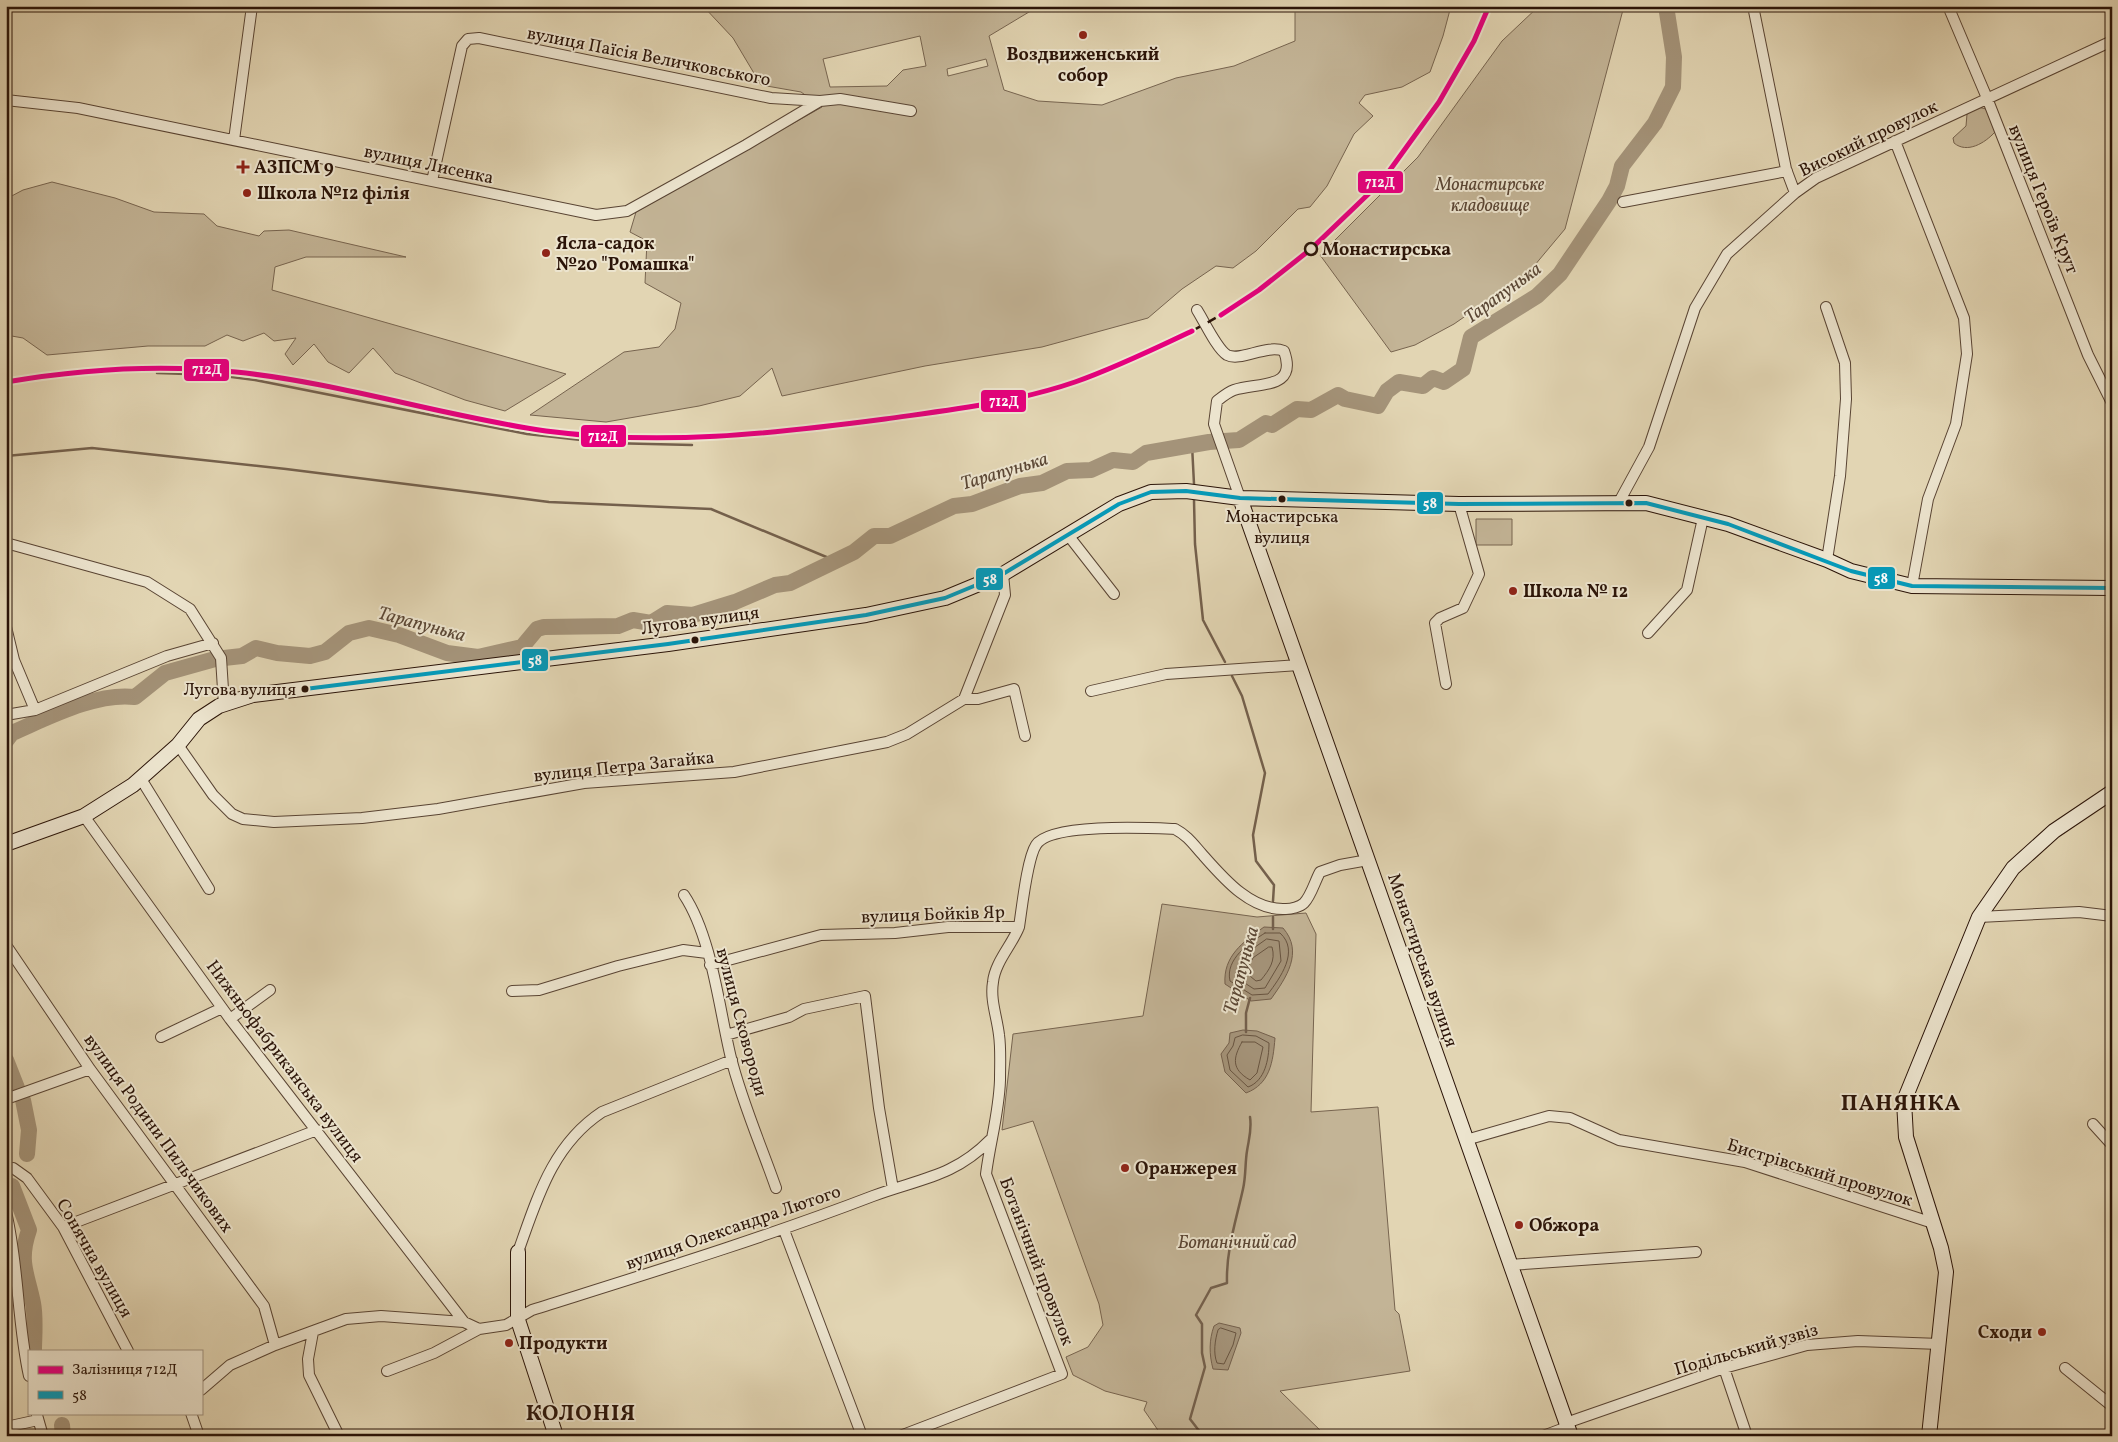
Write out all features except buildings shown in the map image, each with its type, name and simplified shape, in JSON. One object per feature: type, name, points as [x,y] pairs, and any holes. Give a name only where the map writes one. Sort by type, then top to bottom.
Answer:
[{"type":"street","points":[[234,140],[252,6]]},
{"type":"street","points":[[1754,6],[1787,171],[1795,193]]},
{"type":"street","name":"вулиця Героїв Крут","points":[[1948,6],[1987,98],[2088,355],[2112,403]]},
{"type":"street","name":"вулиця Паїсія Величковського","points":[[432,181],[462,46],[468,39],[479,38],[772,98],[820,101],[840,99],[911,111]]},
{"type":"street","name":"Високий провулок","points":[[1619,502],[1648,447],[1694,308],[1727,254],[1795,193],[1816,178],[2112,41]]},
{"type":"street","name":"вулиця Лисенка","points":[[6,100],[78,108],[596,215],[627,211],[746,145],[820,101]]},
{"type":"street","points":[[1895,141],[1964,318],[1967,354],[1956,424],[1928,499],[1912,586]]},
{"type":"street","points":[[1623,202],[1787,171]]},
{"type":"street","points":[[1826,306],[1844,363],[1846,399],[1840,476],[1827,560]]},
{"type":"street","points":[[1197,310],[1218,345],[1227,355],[1236,357],[1266,349],[1279,349],[1284,351],[1287,360],[1288,368],[1284,377],[1276,382],[1232,390],[1217,401],[1214,424],[1240,498]]},
{"type":"street","name":"Лугова вулиця","points":[[6,844],[84,816],[141,779],[178,745],[199,720],[224,705],[253,695],[668,644],[866,615],[945,598],[1003,574],[1119,504],[1151,492],[1186,491],[1240,498],[1459,504],[1619,502],[1646,504],[1728,524],[1827,560],[1851,571],[1912,586],[2112,588]]},
{"type":"street","name":"Монастирська вулиця","points":[[1240,498],[1568,1428]]},
{"type":"street","points":[[1446,684],[1436,623],[1440,618],[1463,608],[1479,574],[1459,504]]},
{"type":"street","points":[[1648,633],[1687,590],[1704,518]]},
{"type":"street","points":[[1068,535],[1114,594]]},
{"type":"street","points":[[6,543],[147,582],[190,609],[221,658],[224,705]]},
{"type":"street","points":[[1003,574],[1004,594],[964,699],[978,699],[1014,689],[1024,736]]},
{"type":"street","points":[[6,628],[14,660],[36,710]]},
{"type":"street","points":[[6,715],[36,710],[168,656],[213,643]]},
{"type":"street","points":[[1091,690],[1166,674],[1299,665]]},
{"type":"street","name":"вулиця Петра Загайка","points":[[178,745],[212,795],[232,814],[243,819],[274,822],[362,818],[438,809],[584,783],[734,772],[887,742],[907,734],[964,699]]},
{"type":"street","points":[[141,779],[209,889]]},
{"type":"street","points":[[1929,1436],[1946,1272],[1906,1137],[1904,1102],[1979,917],[2013,868],[2054,831],[2112,792]]},
{"type":"street","name":"Нижньофабриканська вулиця","points":[[84,816],[230,1019],[464,1322]]},
{"type":"street","name":"вулиця Бойків Яр","points":[[710,966],[821,936],[895,933],[948,927],[1019,927],[1026,881],[1036,844],[1045,837],[1081,828],[1174,829],[1187,835],[1201,853],[1242,894],[1259,906],[1275,910],[1292,909],[1304,903],[1320,872],[1340,865],[1368,860]]},
{"type":"street","name":"вулиця Сковороди","points":[[684,894],[694,910],[707,954],[732,1060],[776,1188]]},
{"type":"street","points":[[1979,917],[2079,912],[2112,916]]},
{"type":"street","name":"Ботанічний провулок","points":[[900,1436],[1062,1374],[986,1174],[990,1140],[997,1118],[1000,1081],[999,1034],[993,1004],[993,981],[998,965],[1013,942],[1019,927]]},
{"type":"street","name":"вулиця Родини Пильчикових","points":[[6,945],[90,1069],[176,1183],[264,1306],[275,1344]]},
{"type":"street","points":[[512,991],[539,990],[618,966],[684,950],[707,954]]},
{"type":"street","points":[[230,1019],[270,990]]},
{"type":"street","points":[[726,1035],[789,1017],[804,1009],[865,996],[879,1108],[893,1189]]},
{"type":"street","points":[[160,1037],[222,1008]]},
{"type":"street","points":[[556,1436],[518,1320],[518,1252],[542,1182],[566,1146],[594,1117],[602,1112],[732,1060]]},
{"type":"street","points":[[6,1099],[90,1069]]},
{"type":"street","name":"Бистрівський провулок","points":[[1466,1140],[1549,1116],[1570,1118],[1619,1140],[1745,1162],[1933,1223]]},
{"type":"street","points":[[2093,1124],[2112,1145]]},
{"type":"street","points":[[62,1227],[317,1130]]},
{"type":"street","name":"вулиця Олександра Лютого","points":[[387,1371],[434,1354],[479,1329],[506,1325],[518,1320],[532,1310],[784,1230],[893,1189],[956,1168],[975,1156],[990,1140]]},
{"type":"street","name":"Сонячна вулиця","points":[[6,1168],[13,1168],[27,1178],[62,1227],[127,1350]]},
{"type":"street","points":[[6,1212],[12,1239],[24,1354],[28,1372]]},
{"type":"street","points":[[784,1230],[862,1436]]},
{"type":"street","points":[[1510,1265],[1696,1252]]},
{"type":"street","points":[[202,1389],[230,1365],[275,1344],[314,1332],[346,1318],[381,1316],[464,1322],[479,1329]]},
{"type":"street","points":[[314,1332],[308,1359],[309,1375],[339,1436]]},
{"type":"street","name":"Подільський узвіз","points":[[1543,1436],[1724,1368],[1825,1342],[1858,1341],[1940,1344]]},
{"type":"street","points":[[1724,1368],[1747,1436]]},
{"type":"street","points":[[2065,1368],[2112,1406]]},
{"type":"street","points":[[191,1414],[199,1436]]},
{"type":"street","points":[[6,1427],[37,1417],[43,1436]]},
{"type":"green space","points":[[703,6],[1039,6],[989,36],[1004,90],[1038,101],[1102,105],[1176,78],[1234,66],[1295,41],[1295,10],[1293,6],[1451,6],[1430,72],[1402,87],[1365,95],[1359,103],[1373,116],[1354,134],[1327,186],[1310,207],[1298,209],[1256,251],[1233,268],[1216,266],[1182,289],[1148,318],[1042,347],[925,366],[782,396],[772,368],[740,396],[699,406],[606,422],[530,415],[624,352],[659,347],[675,329],[681,303],[645,283],[647,241],[630,232],[636,212],[822,107],[801,92],[761,85],[733,38]],"holes":[[[920,36],[926,66],[903,70],[887,86],[830,87],[823,59]],[[986,59],[988,66],[948,76],[947,69]]]},
{"type":"green space","name":"Монастирське кладовище","points":[[1539,6],[1624,6],[1565,229],[1529,272],[1454,324],[1415,345],[1391,352],[1320,255],[1418,157],[1502,41]]},
{"type":"green space","points":[[1978,107],[1986,109],[1993,121],[1995,132],[1976,146],[1959,146],[1954,143],[1953,138],[1966,126],[1967,114]]},
{"type":"green space","points":[[52,182],[115,198],[154,212],[204,214],[217,226],[259,236],[264,231],[289,230],[406,257],[306,257],[275,267],[272,290],[566,374],[505,411],[465,400],[395,373],[373,348],[349,373],[328,362],[314,344],[293,365],[285,354],[296,338],[274,341],[264,333],[243,341],[227,335],[205,346],[148,346],[47,355],[23,338],[6,335],[6,199],[23,190]]},
{"type":"green space","points":[[1476,519],[1512,519],[1512,545],[1476,545]]},
{"type":"green space","name":"Ботанічний сад","points":[[1162,904],[1257,917],[1306,913],[1316,934],[1311,1112],[1378,1107],[1395,1310],[1399,1314],[1410,1371],[1280,1391],[1326,1436],[1162,1436],[1144,1410],[1147,1402],[1105,1391],[1073,1375],[1066,1357],[1088,1347],[1103,1325],[1099,1304],[1033,1121],[1002,1130],[1013,1034],[1143,1016]]},
{"type":"water","points":[[1264,927],[1283,928],[1292,946],[1292,955],[1287,974],[1271,999],[1251,1001],[1225,984],[1225,974],[1227,965],[1236,951]]},
{"type":"water","points":[[1243,1030],[1257,1031],[1275,1038],[1269,1071],[1260,1084],[1246,1093],[1225,1072],[1221,1054],[1229,1043],[1230,1033]]},
{"type":"water","points":[[1219,1323],[1240,1328],[1241,1333],[1228,1370],[1213,1369],[1210,1352],[1211,1337],[1214,1326]]},
{"type":"waterway","name":"Тарапунька","points":[[6,741],[12,733],[88,702],[120,696],[135,697],[165,673],[215,659],[242,656],[256,648],[277,653],[310,656],[325,652],[349,633],[369,628],[399,635],[447,653],[478,657],[522,647],[537,629],[544,627],[618,626],[633,620],[651,623],[667,613],[693,615],[735,602],[775,585],[790,583],[854,552],[874,536],[890,536],[954,506],[972,504],[1020,486],[1042,483],[1067,471],[1091,470],[1113,460],[1133,462],[1146,453],[1209,442],[1239,440],[1266,423],[1272,425],[1297,409],[1311,410],[1338,395],[1345,399],[1378,406],[1387,391],[1399,382],[1423,386],[1433,378],[1444,382],[1463,369],[1471,337],[1537,296],[1560,274],[1609,201],[1617,186],[1622,166],[1655,123],[1673,87],[1674,57],[1666,6]]},
{"type":"waterway","points":[[157,373],[216,375],[255,380],[527,434],[608,443],[692,445]]},
{"type":"waterway","name":"Тарапунька","points":[[1192,445],[1194,484]]},
{"type":"waterway","name":"Тарапунька","points":[[6,456],[92,448],[286,469],[549,502],[711,509],[836,561]]},
{"type":"waterway","name":"Тарапунька","points":[[1194,500],[1195,544],[1203,620],[1225,662]]},
{"type":"waterway","name":"Тарапунька","points":[[1232,676],[1242,696],[1265,773],[1253,835],[1256,861],[1274,885],[1273,901]]},
{"type":"waterway","name":"Тарапунька","points":[[1273,917],[1273,929]]},
{"type":"waterway","name":"Тарапунька","points":[[1246,1032],[1246,1013],[1250,998]]},
{"type":"waterway","name":"Тарапунька","points":[[6,1060],[17,1088]]},
{"type":"waterway","name":"Тарапунька","points":[[23,1100],[29,1130],[27,1154]]},
{"type":"waterway","name":"Тарапунька","points":[[1200,1436],[1200,1432],[1190,1419],[1205,1367],[1202,1353],[1202,1324],[1196,1315],[1211,1288],[1227,1283],[1230,1247],[1244,1184],[1250,1117]]},
{"type":"waterway","name":"Тарапунька","points":[[12,1186],[29,1230],[24,1259],[34,1309],[34,1350]]},
{"type":"waterway","name":"Тарапунька","points":[[62,1425],[63,1436]]},
{"type":"railway","points":[[1192,331],[1221,315]]},
{"type":"rail line","name":"712Д","points":[[1221,315],[1259,290],[1311,249],[1382,181],[1439,102],[1474,41],[1489,6]]},
{"type":"rail line","name":"712Д","points":[[6,382],[63,374],[121,369],[178,368],[236,372],[314,384],[507,425],[546,431],[631,438],[673,438],[800,429],[885,419],[1005,401],[1090,377],[1192,331]]},
{"type":"transit line","name":"58","points":[[305,689],[668,644],[866,615],[945,598],[1003,574],[1119,504],[1151,492],[1186,491],[1240,498],[1459,504],[1646,503],[1728,524],[1851,571],[1912,586],[2112,588]]},
{"type":"place","name":"Воздвиженський собор","points":[[1083,35]]},
{"type":"place","name":"АЗПСМ 9","points":[[243,167]]},
{"type":"place","name":"Школа №12 філія","points":[[247,193]]},
{"type":"place","name":"Монастирська","points":[[1311,249]]},
{"type":"place","name":"Ясла-садок №20 \"Ромашка\"","points":[[546,253]]},
{"type":"place","name":"Монастирська вулиця","points":[[1282,499]]},
{"type":"place","name":"Школа № 12","points":[[1513,591]]},
{"type":"place","name":"Лугова вулиця","points":[[305,689]]},
{"type":"place","name":"Оранжерея","points":[[1125,1168]]},
{"type":"place","name":"Обжора","points":[[1519,1225]]},
{"type":"place","name":"Сходи","points":[[2042,1332]]},
{"type":"place","name":"Продукти","points":[[509,1343]]},
{"type":"district","name":"ПАНЯНКА","points":[[1901,1102]]},
{"type":"district","name":"КОЛОНІЯ","points":[[581,1412]]}]
